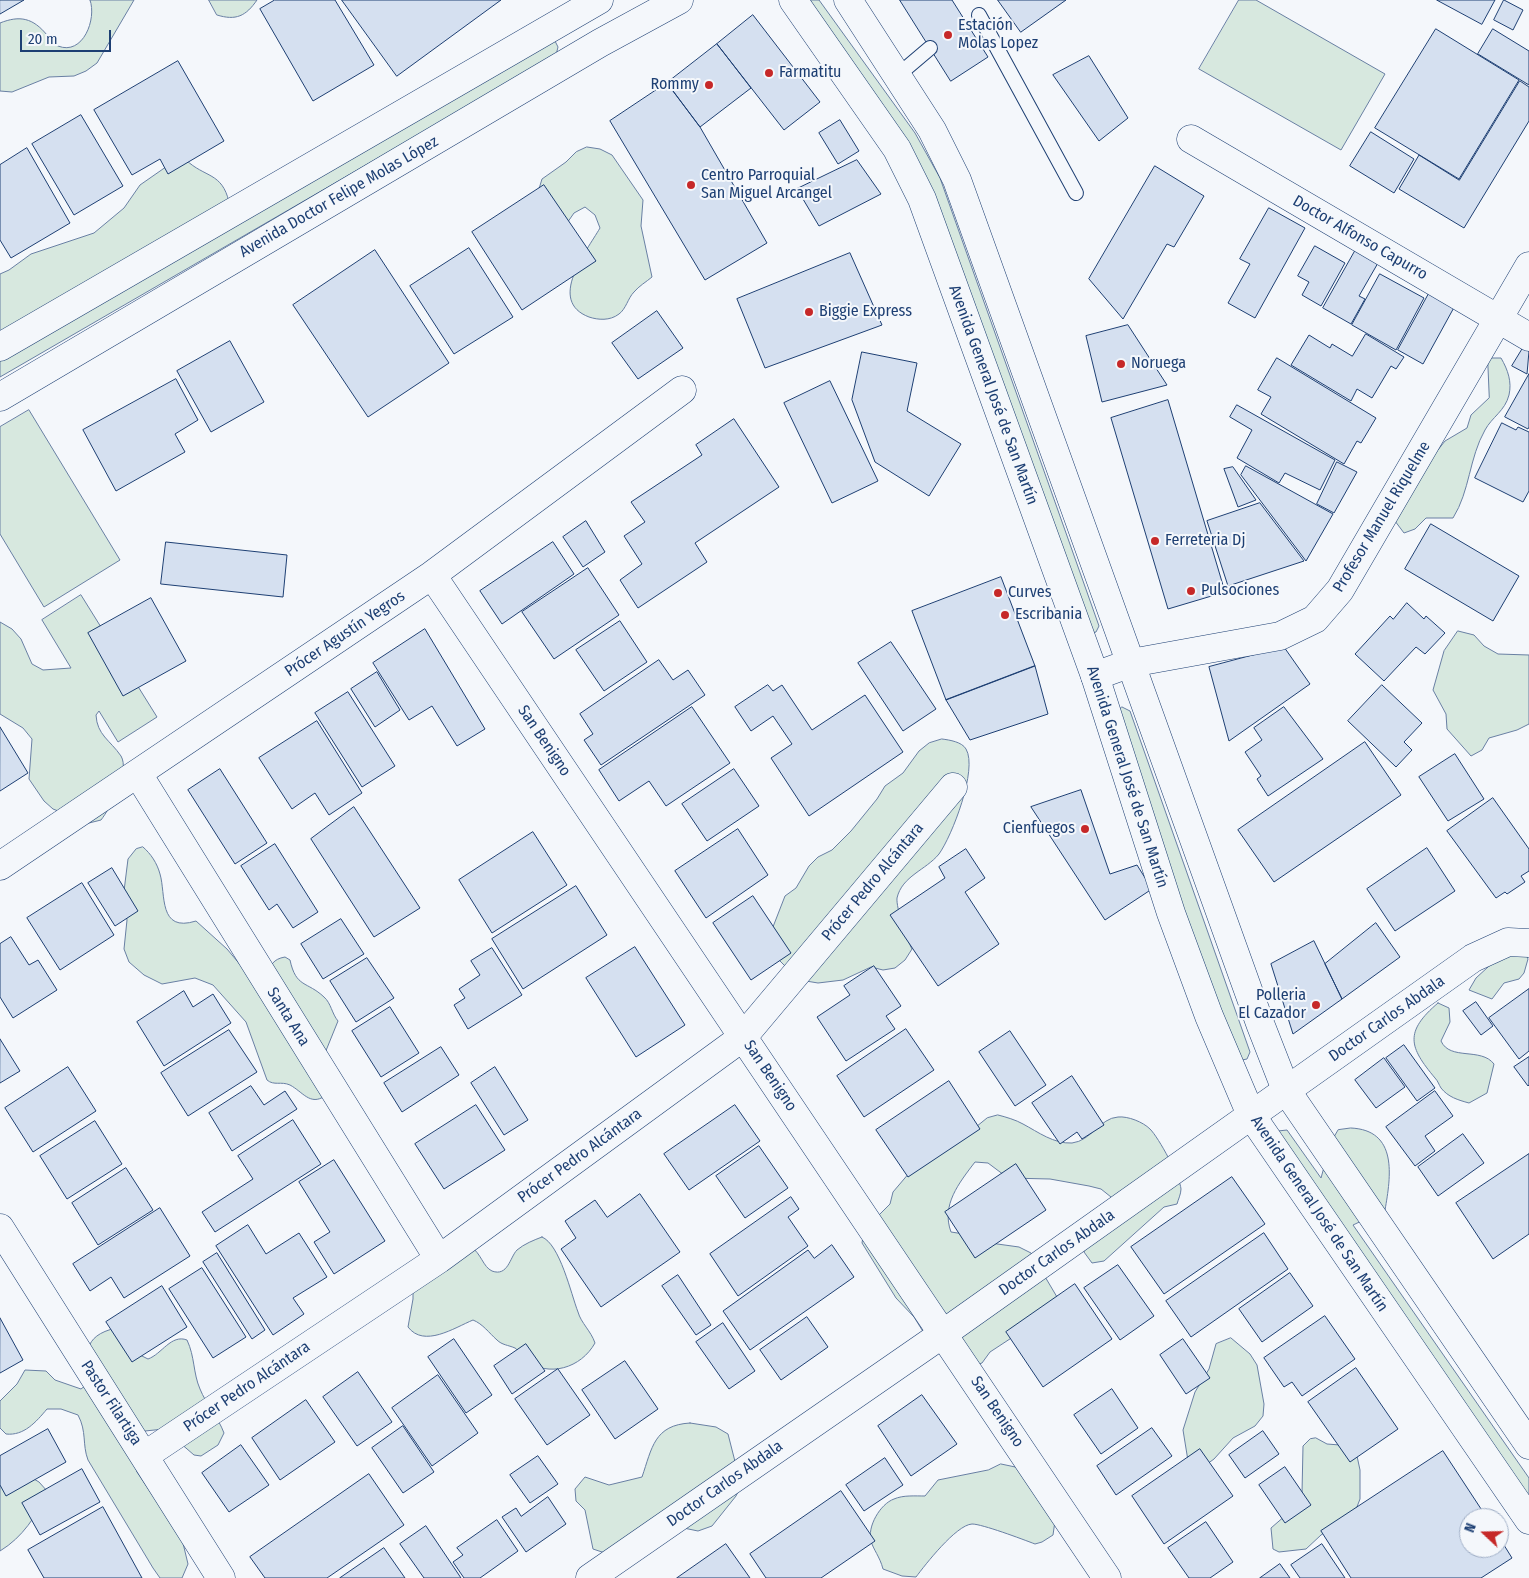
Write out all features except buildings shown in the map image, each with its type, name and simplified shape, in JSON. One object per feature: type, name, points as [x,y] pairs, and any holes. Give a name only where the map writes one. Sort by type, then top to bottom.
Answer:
[{"type":"street","name":"Avenida Doctor Felipe Molas López","points":[[0,347],[587,16],[679,0]]},
{"type":"street","name":"Avenida General José de San Martín","points":[[793,0],[897,148],[922,200],[1095,676],[1171,913],[1209,1016],[1251,1115],[1529,1520]]},
{"type":"street","points":[[848,0],[932,130],[957,180],[1261,1026],[1286,1090],[1529,1445]]},
{"type":"street","name":"Avenida Doctor Felipe Molas López","points":[[0,397],[587,16]]},
{"type":"street","name":"Doctor Alfonso Capurro","points":[[1191,139],[1529,337]]},
{"type":"street","name":"Profesor Manuel Riquelme","points":[[1095,676],[1131,663],[1280,636],[1315,619],[1340,590],[1529,266]]},
{"type":"street","name":"Prócer Agustín Yegros","points":[[0,866],[432,575],[682,390]]},
{"type":"street","name":"San Benigno","points":[[432,575],[944,1333],[1107,1578]]},
{"type":"street","name":"Santa Ana","points":[[138,774],[439,1260]]},
{"type":"street","name":"Prócer Pedro Alcántara","points":[[144,1456],[439,1260],[743,1037],[953,787]]},
{"type":"street","name":"Doctor Carlos Abdala","points":[[590,1578],[620,1569],[944,1333],[1473,958],[1508,942],[1529,943]]},
{"type":"street","name":"Pastor Filartiga","points":[[4,1245],[144,1456],[221,1578]]},
{"type":"lane","points":[[979,15],[1076,193]]},
{"type":"lane","points":[[897,76],[930,48]]},
{"type":"shaded area","points":[[90,0],[134,0],[97,63],[86,71],[74,76],[49,77],[12,92],[0,91],[0,23],[14,19],[26,20],[42,29],[58,46],[67,48],[75,46],[81,41],[90,26],[92,8]]},
{"type":"shaded area","points":[[209,0],[257,0],[249,10],[240,16],[224,17],[217,15]]},
{"type":"shaded area","points":[[802,0],[819,0],[915,133],[940,178],[1099,626],[1096,632],[1092,633],[927,186]]},
{"type":"shaded area","points":[[1239,0],[1256,0],[1385,74],[1341,150],[1199,69]]},
{"type":"shaded area","points":[[555,41],[558,47],[556,55],[0,377],[0,355]]},
{"type":"shaded area","points":[[587,147],[600,149],[612,155],[643,200],[641,226],[652,277],[634,292],[619,314],[612,318],[604,319],[589,317],[577,310],[571,300],[570,288],[579,262],[600,228],[595,215],[585,207],[574,213],[565,226],[538,192],[542,179],[566,162],[576,152]]},
{"type":"shaded area","points":[[186,160],[217,180],[226,192],[229,202],[0,338],[0,274],[9,270],[31,254],[94,233],[124,208],[140,185],[173,162]]},
{"type":"shaded area","points":[[1488,358],[1501,358],[1509,376],[1509,395],[1505,405],[1488,425],[1480,441],[1459,508],[1453,518],[1426,518],[1415,529],[1404,533],[1395,521],[1422,470],[1445,441],[1467,428],[1471,415],[1489,398]]},
{"type":"shaded area","points":[[29,410],[120,560],[44,607],[0,534],[0,427]]},
{"type":"shaded area","points":[[81,595],[157,717],[118,742],[99,711],[96,715],[101,733],[121,756],[123,770],[118,789],[105,814],[101,820],[89,823],[53,809],[44,801],[29,779],[32,739],[23,728],[0,714],[0,622],[12,629],[21,639],[32,664],[43,670],[71,668],[42,620]]},
{"type":"shaded area","points":[[1458,631],[1474,635],[1484,646],[1498,654],[1529,655],[1529,724],[1517,730],[1489,738],[1482,750],[1471,756],[1447,729],[1446,714],[1433,690],[1444,651]]},
{"type":"shaded area","points":[[1122,707],[1130,711],[1250,1052],[1247,1059],[1242,1060],[1236,1057],[1115,715]]},
{"type":"shaded area","points":[[942,739],[956,742],[966,749],[969,759],[969,771],[962,802],[950,833],[939,854],[904,884],[897,898],[902,924],[912,949],[905,960],[895,968],[883,970],[871,967],[843,980],[818,983],[806,981],[794,975],[776,957],[771,932],[785,896],[796,888],[809,866],[818,857],[832,850],[851,831],[885,786],[903,773],[919,751],[929,743]]},
{"type":"shaded area","points":[[143,847],[157,866],[162,882],[166,910],[169,917],[175,922],[196,921],[227,949],[248,974],[266,975],[275,961],[285,957],[290,960],[292,969],[299,980],[326,999],[338,1021],[323,1058],[325,1096],[320,1099],[311,1099],[290,1085],[272,1083],[267,1080],[246,1022],[213,985],[195,978],[162,984],[144,975],[129,962],[124,949],[127,920],[123,899],[128,859],[136,849]]},
{"type":"shaded area","points":[[1525,952],[1528,959],[1524,973],[1519,979],[1504,983],[1492,999],[1469,990],[1476,978],[1500,956]]},
{"type":"shaded area","points":[[1438,1003],[1449,1008],[1450,1022],[1441,1041],[1445,1047],[1458,1053],[1481,1056],[1494,1064],[1487,1093],[1469,1103],[1454,1098],[1441,1088],[1426,1067],[1416,1048],[1414,1040],[1415,1031],[1427,1013]]},
{"type":"shaded area","points":[[998,1115],[1017,1121],[1053,1140],[1065,1143],[1072,1143],[1085,1138],[1112,1118],[1126,1117],[1135,1120],[1150,1129],[1158,1140],[1177,1176],[1181,1191],[1177,1204],[1164,1207],[1104,1261],[1092,1263],[1084,1252],[1089,1239],[1112,1210],[1111,1197],[1101,1189],[1089,1186],[1050,1179],[1008,1178],[988,1163],[975,1162],[953,1195],[948,1213],[951,1232],[964,1234],[983,1242],[1019,1247],[1031,1253],[1057,1297],[1022,1331],[990,1352],[982,1363],[970,1367],[927,1338],[914,1317],[896,1298],[862,1243],[864,1230],[890,1204],[893,1192],[910,1172],[955,1144],[987,1118]]},
{"type":"shaded area","points":[[1351,1128],[1366,1131],[1377,1137],[1384,1146],[1388,1157],[1389,1170],[1385,1210],[1353,1225],[1529,1478],[1529,1503],[1278,1131],[1287,1130],[1321,1178],[1331,1142],[1338,1130]]},
{"type":"shaded area","points":[[542,1237],[548,1241],[559,1259],[579,1316],[595,1343],[582,1359],[564,1368],[544,1368],[534,1365],[523,1359],[516,1349],[499,1342],[483,1326],[473,1320],[431,1336],[422,1336],[408,1327],[413,1299],[413,1277],[471,1247],[489,1269],[497,1272],[502,1271],[517,1250]]},
{"type":"shaded area","points":[[116,1328],[136,1353],[148,1359],[171,1342],[181,1339],[187,1340],[200,1389],[224,1433],[218,1445],[201,1456],[194,1455],[164,1429],[145,1431],[139,1433],[131,1453],[137,1472],[182,1539],[188,1564],[182,1578],[160,1578],[153,1568],[88,1460],[83,1427],[78,1415],[61,1409],[47,1409],[34,1423],[18,1433],[6,1434],[0,1428],[0,1401],[17,1384],[25,1370],[46,1371],[55,1380],[81,1389],[86,1385],[87,1356],[91,1342],[97,1336]]},
{"type":"shaded area","points":[[1231,1338],[1250,1354],[1257,1365],[1264,1404],[1263,1416],[1255,1426],[1233,1438],[1214,1459],[1203,1467],[1189,1467],[1183,1430],[1195,1392],[1209,1369],[1216,1344]]},
{"type":"shaded area","points":[[690,1423],[716,1427],[728,1434],[741,1485],[736,1496],[712,1526],[698,1531],[674,1526],[605,1553],[593,1549],[585,1510],[576,1501],[575,1489],[585,1477],[609,1485],[642,1477],[652,1448],[662,1433],[669,1428]]},
{"type":"shaded area","points":[[1316,1438],[1327,1444],[1340,1445],[1357,1456],[1360,1470],[1360,1499],[1355,1512],[1321,1535],[1306,1549],[1279,1552],[1273,1549],[1271,1528],[1286,1515],[1302,1493],[1303,1446],[1310,1439]]},
{"type":"shaded area","points":[[1001,1464],[1020,1468],[1055,1521],[1053,1535],[1035,1544],[993,1529],[972,1524],[965,1526],[950,1538],[933,1555],[916,1577],[902,1576],[883,1569],[870,1535],[873,1523],[884,1506],[898,1498],[925,1496],[938,1480],[988,1470]]},
{"type":"shaded area","points":[[27,1475],[39,1482],[48,1492],[39,1509],[22,1533],[0,1551],[0,1476]]},
{"type":"place","name":"Estación Molas Lopez","points":[[948,35]]},
{"type":"place","name":"Farmatitu","points":[[769,73]]},
{"type":"place","name":"Rommy","points":[[709,85]]},
{"type":"place","name":"Centro Parroquial San Miguel Arcangel","points":[[691,185]]},
{"type":"place","name":"Biggie Express","points":[[809,312]]},
{"type":"place","name":"Noruega","points":[[1121,364]]},
{"type":"place","name":"Ferreteria Dj","points":[[1155,541]]},
{"type":"place","name":"Pulsociones","points":[[1191,591]]},
{"type":"place","name":"Curves","points":[[998,593]]},
{"type":"place","name":"Escribania","points":[[1005,615]]},
{"type":"place","name":"Cienfuegos","points":[[1085,829]]},
{"type":"place","name":"Polleria El Cazador","points":[[1316,1005]]}]
